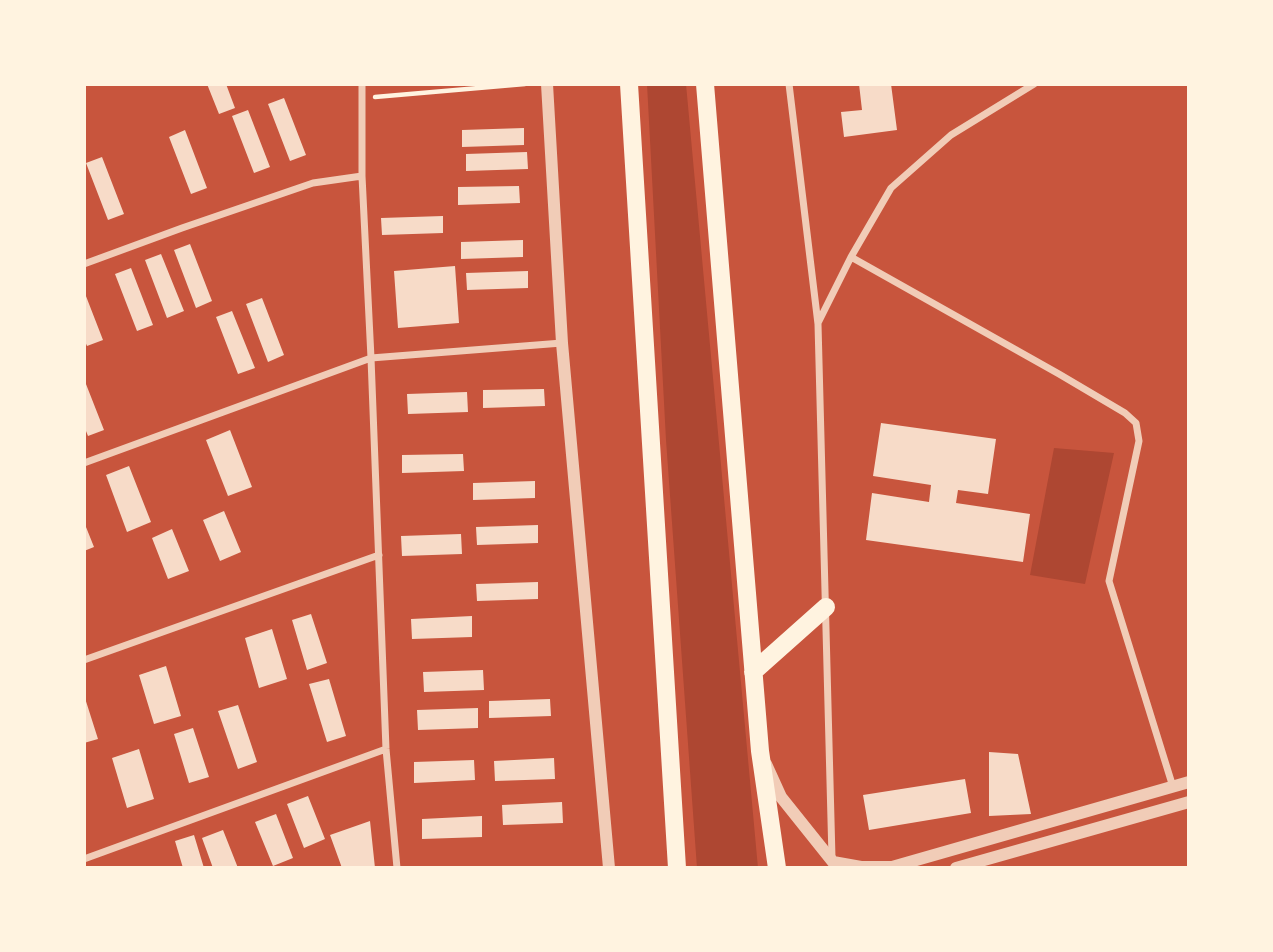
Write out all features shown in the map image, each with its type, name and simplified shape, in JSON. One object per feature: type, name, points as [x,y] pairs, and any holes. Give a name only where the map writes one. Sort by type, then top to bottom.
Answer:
[{"type":"main road","points":[[629,84],[677,868]]},
{"type":"main road","points":[[705,84],[760,751],[777,868]]},
{"type":"main road","points":[[754,672],[826,607]]},
{"type":"street","points":[[362,84],[362,176],[386,749],[397,868]]},
{"type":"street","points":[[547,84],[562,343],[610,868]]},
{"type":"street","points":[[789,84],[818,324],[833,865]]},
{"type":"street","points":[[818,324],[851,257],[891,188],[951,135],[1034,84]]},
{"type":"street","points":[[84,264],[313,183],[362,176]]},
{"type":"street","points":[[851,257],[1059,374],[1125,413],[1136,423],[1139,441],[1108,581],[1172,786]]},
{"type":"street","points":[[84,463],[371,358],[562,343]]},
{"type":"street","points":[[84,660],[379,555]]},
{"type":"street","points":[[84,859],[386,749]]},
{"type":"street","points":[[760,751],[781,797],[833,865],[892,867],[1189,782]]},
{"type":"street","points":[[956,868],[1189,802]]},
{"type":"path","points":[[362,98],[524,84]]},
{"type":"shaded area","points":[[647,84],[686,84],[758,868],[697,868],[666,440]]},
{"type":"shaded area","points":[[1054,448],[1114,453],[1085,584],[1030,575]]},
{"type":"building","points":[[207,84],[226,84],[235,108],[219,114]]},
{"type":"building","points":[[859,84],[891,84],[897,130],[844,137],[841,112],[862,110]]},
{"type":"building","points":[[284,98],[306,155],[290,161],[268,104]]},
{"type":"building","points":[[248,110],[270,167],[254,173],[232,116]]},
{"type":"building","points":[[524,128],[524,145],[462,147],[462,130]]},
{"type":"building","points":[[185,130],[207,188],[191,194],[169,137]]},
{"type":"building","points":[[527,152],[528,169],[466,171],[466,154]]},
{"type":"building","points":[[102,157],[124,214],[108,220],[86,163]]},
{"type":"building","points":[[519,186],[520,203],[458,205],[458,187]]},
{"type":"building","points":[[443,216],[443,233],[382,235],[381,218]]},
{"type":"building","points":[[523,240],[523,257],[461,259],[461,242]]},
{"type":"building","points":[[190,244],[212,301],[196,308],[174,250]]},
{"type":"building","points":[[161,254],[184,311],[167,318],[145,260]]},
{"type":"building","points":[[455,266],[459,323],[398,328],[394,271]]},
{"type":"building","points":[[131,268],[153,325],[137,331],[115,274]]},
{"type":"building","points":[[528,271],[528,288],[467,290],[466,273]]},
{"type":"building","points":[[84,291],[103,340],[87,346],[84,339]]},
{"type":"building","points":[[262,298],[284,355],[268,362],[246,304]]},
{"type":"building","points":[[232,311],[255,368],[238,374],[216,317]]},
{"type":"building","points":[[84,379],[104,430],[88,436],[84,426]]},
{"type":"building","points":[[544,389],[545,406],[483,408],[483,390]]},
{"type":"building","points":[[467,392],[468,412],[408,414],[407,394]]},
{"type":"building","points":[[881,423],[996,439],[988,494],[958,490],[956,503],[1030,514],[1023,562],[866,540],[872,493],[929,502],[931,485],[873,476]]},
{"type":"building","points":[[230,430],[252,487],[228,496],[206,440]]},
{"type":"building","points":[[463,454],[464,471],[402,473],[402,455]]},
{"type":"building","points":[[129,466],[151,522],[127,532],[106,475]]},
{"type":"building","points":[[535,481],[535,498],[473,500],[473,483]]},
{"type":"building","points":[[224,511],[241,552],[220,561],[203,520]]},
{"type":"building","points":[[84,522],[94,547],[84,551]]},
{"type":"building","points":[[538,525],[538,543],[477,545],[476,527]]},
{"type":"building","points":[[172,529],[189,571],[168,579],[152,538]]},
{"type":"building","points":[[461,534],[462,554],[402,556],[401,536]]},
{"type":"building","points":[[538,582],[538,599],[477,601],[476,584]]},
{"type":"building","points":[[311,614],[327,663],[307,670],[292,620]]},
{"type":"building","points":[[472,616],[472,637],[412,639],[411,619]]},
{"type":"building","points":[[272,629],[287,679],[259,688],[245,638]]},
{"type":"building","points":[[166,666],[181,716],[154,724],[139,675]]},
{"type":"building","points":[[483,670],[484,690],[424,692],[423,672]]},
{"type":"building","points":[[329,679],[346,736],[327,742],[309,684]]},
{"type":"building","points":[[84,695],[98,739],[84,743]]},
{"type":"building","points":[[550,699],[551,716],[489,718],[489,701]]},
{"type":"building","points":[[238,705],[257,762],[238,769],[218,711]]},
{"type":"building","points":[[478,708],[478,728],[418,730],[417,710]]},
{"type":"building","points":[[193,728],[209,777],[189,783],[174,734]]},
{"type":"building","points":[[139,749],[154,799],[127,808],[112,758]]},
{"type":"building","points":[[989,752],[1018,754],[1031,814],[989,816]]},
{"type":"building","points":[[554,758],[555,779],[495,781],[494,761]]},
{"type":"building","points":[[474,760],[475,780],[414,783],[414,762]]},
{"type":"building","points":[[965,779],[971,813],[869,830],[863,795]]},
{"type":"building","points":[[308,796],[325,839],[304,848],[287,804]]},
{"type":"building","points":[[562,802],[563,823],[503,825],[502,805]]},
{"type":"building","points":[[276,814],[293,858],[273,866],[255,822]]},
{"type":"building","points":[[482,816],[482,837],[422,839],[422,819]]},
{"type":"building","points":[[370,821],[375,868],[342,868],[330,835]]},
{"type":"building","points":[[223,830],[238,868],[213,868],[202,838]]},
{"type":"building","points":[[194,835],[204,868],[183,868],[175,841]]}]
